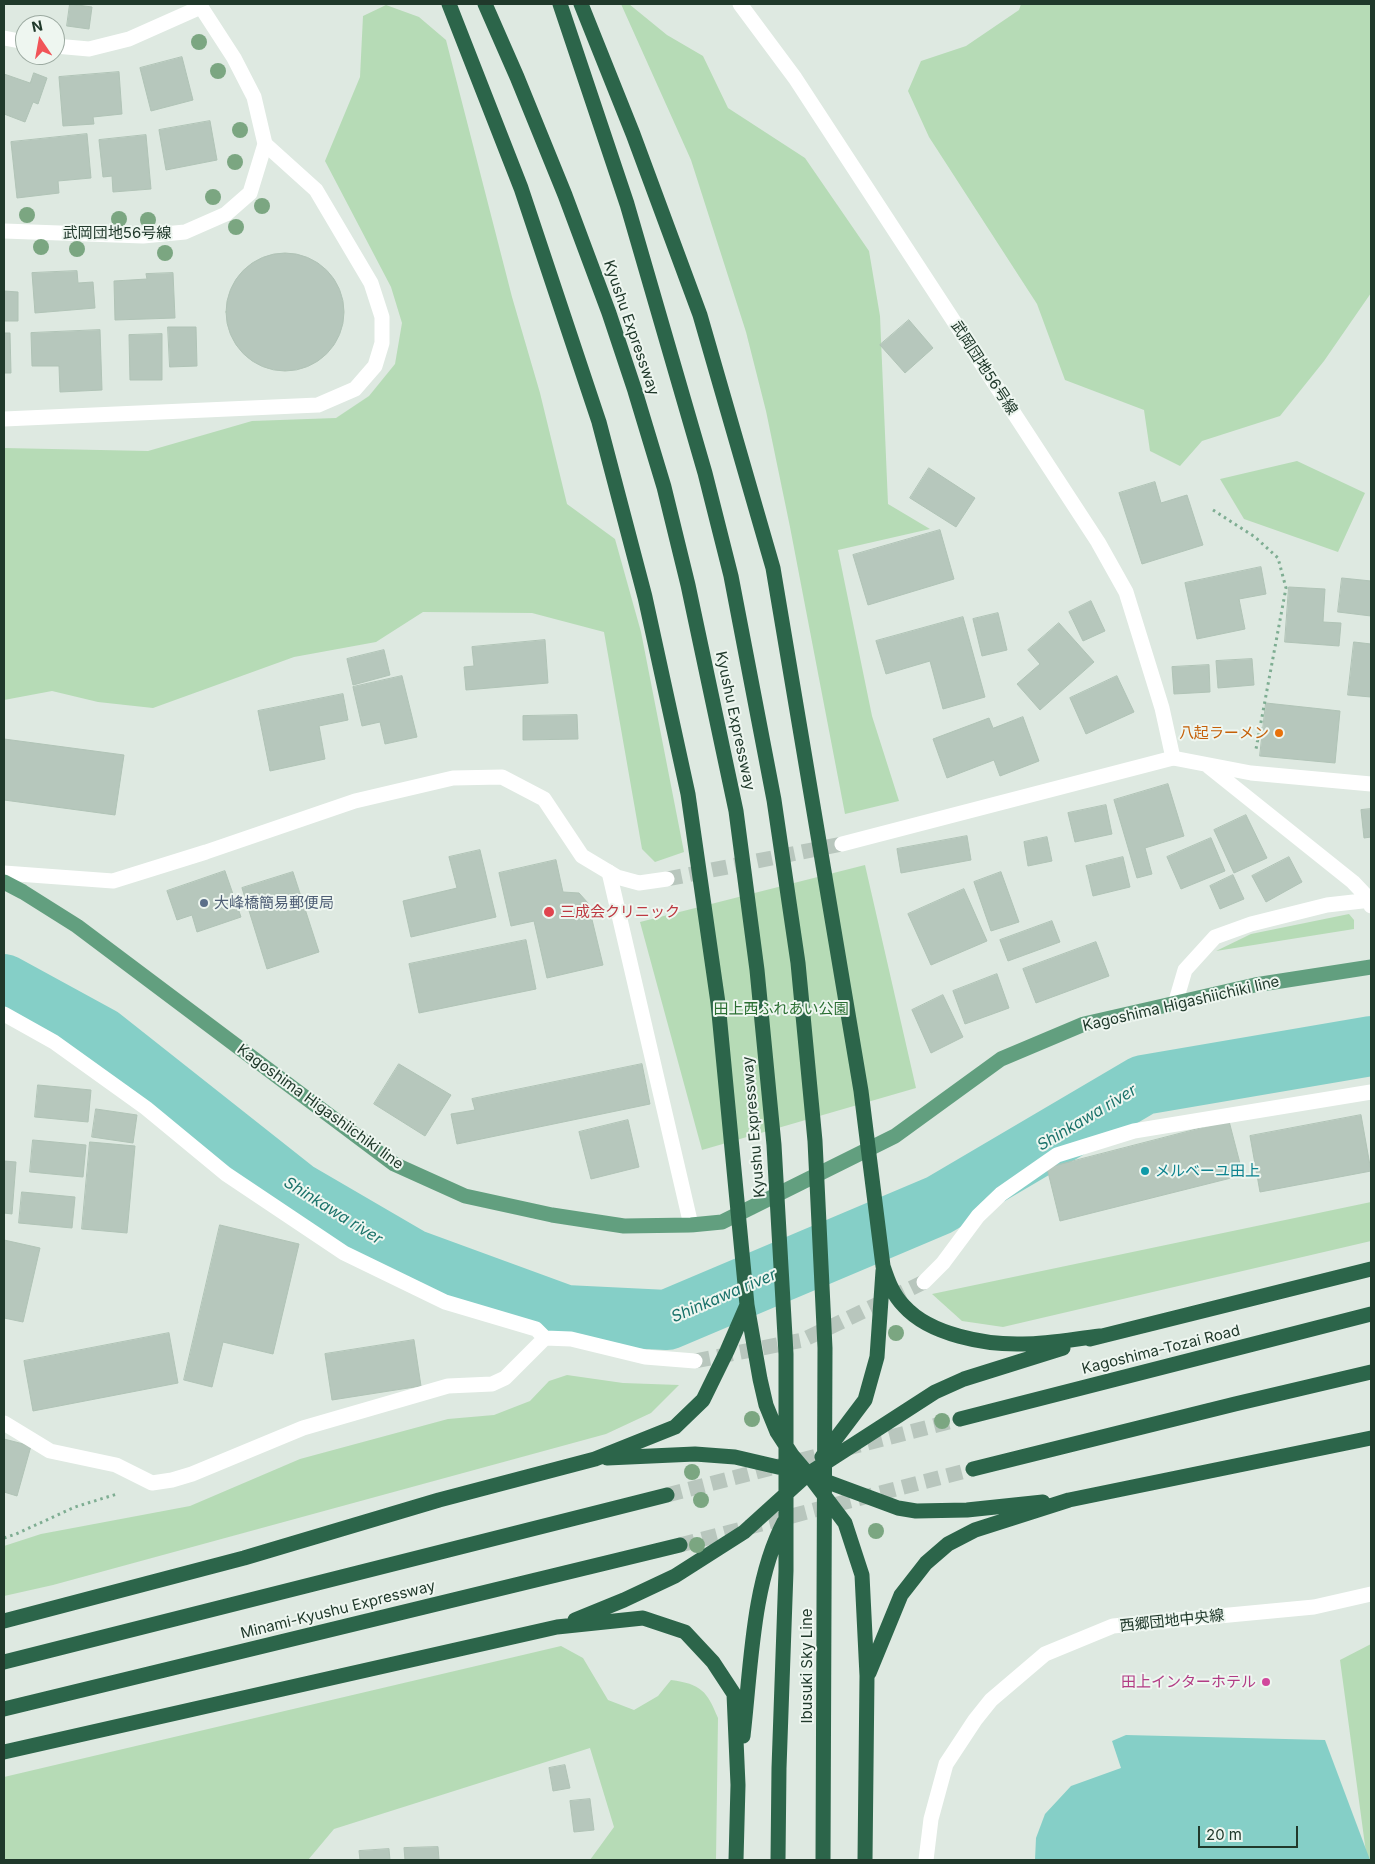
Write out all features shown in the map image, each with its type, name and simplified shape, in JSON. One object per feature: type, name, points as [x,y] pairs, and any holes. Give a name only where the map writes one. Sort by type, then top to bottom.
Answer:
[{"type":"highway","points":[[449,4],[521,188],[599,422],[645,597],[688,794],[716,984],[747,1305],[766,1405],[776,1432],[783,1444],[845,1523],[862,1575],[867,1676],[865,1860]]},
{"type":"highway","name":"Kyushu Expressway","points":[[485,4],[565,195],[636,391],[661,477],[688,585],[736,811],[758,970],[774,1145],[786,1344],[786,1480]]},
{"type":"highway","name":"Kyushu Expressway","points":[[560,4],[630,214],[705,473],[731,576],[774,800],[798,963],[815,1141],[825,1348],[824,1472]]},
{"type":"highway","points":[[581,4],[633,134],[700,315],[772,568],[861,1091],[883,1266],[877,1357],[865,1400],[808,1474],[776,1538],[766,1567],[754,1630],[738,1785]]},
{"type":"highway","points":[[883,1266],[896,1297],[906,1308],[920,1319],[953,1334],[983,1341],[1022,1344],[1100,1336]]},
{"type":"highway","points":[[557,1627],[624,1600],[675,1576],[744,1532],[808,1474],[935,1392],[964,1379],[1100,1336],[1371,1269]]},
{"type":"highway","points":[[4,1621],[244,1558],[439,1500],[595,1459],[675,1427],[703,1400],[747,1305]]},
{"type":"highway","name":"Kagoshima-Tozai Road","points":[[960,1419],[1371,1314]]},
{"type":"highway","points":[[973,1469],[1371,1372]]},
{"type":"highway","points":[[867,1676],[901,1595],[926,1563],[948,1544],[975,1530],[1069,1500],[1371,1438]]},
{"type":"highway","points":[[595,1459],[695,1454],[735,1456],[808,1474],[898,1508],[916,1510],[968,1510],[992,1506],[1069,1500]]},
{"type":"highway","name":"Ibusuki Sky Line","points":[[823,1860],[824,1472]]},
{"type":"highway","name":"Ibusuki Sky Line","points":[[778,1860],[778,1768],[786,1570],[786,1480]]},
{"type":"highway","name":"Minami-Kyushu Expressway","points":[[4,1662],[667,1495]]},
{"type":"highway","name":"Minami-Kyushu Expressway","points":[[4,1709],[680,1545]]},
{"type":"highway","points":[[4,1752],[557,1627],[643,1618],[685,1632],[713,1662],[734,1694],[738,1785],[736,1860]]},
{"type":"main road","name":"Kagoshima Higashiichiki line","points":[[4,882],[24,892],[77,926],[394,1164],[465,1196],[552,1215],[624,1226],[691,1225],[722,1222],[895,1136],[1001,1059],[1084,1024],[1255,985],[1371,968]]},
{"type":"street","name":"武岡団地56号線","points":[[740,4],[794,78],[1098,542],[1126,592],[1162,708],[1172,758]]},
{"type":"street","points":[[4,418],[318,405],[355,389],[375,366],[382,342],[382,317],[371,283],[316,190],[266,144],[254,97],[234,58],[200,6],[129,39],[89,49],[65,47]]},
{"type":"street","name":"武岡団地56号線","points":[[4,231],[143,236],[185,232],[226,214],[250,193],[266,144]]},
{"type":"street","points":[[842,844],[1172,758],[1252,773],[1371,784]]},
{"type":"street","points":[[1208,766],[1353,882],[1371,902]]},
{"type":"street","points":[[4,873],[113,881],[206,852],[355,801],[453,778],[502,777],[544,799],[582,856],[617,877],[639,883],[667,879]]},
{"type":"street","points":[[610,872],[691,1225]]},
{"type":"street","points":[[1175,1004],[1184,970],[1214,937],[1251,924],[1327,905],[1371,902]]},
{"type":"street","points":[[4,1014],[54,1042],[146,1108],[226,1174],[344,1253],[445,1302],[536,1329],[545,1338],[571,1340],[645,1357],[695,1361]]},
{"type":"street","points":[[924,1282],[943,1263],[978,1216],[1001,1194],[1058,1155],[1134,1131],[1371,1092]]},
{"type":"street","points":[[4,1423],[50,1451],[116,1465],[152,1483],[172,1480],[192,1474],[304,1428],[448,1386],[492,1384],[505,1378],[545,1338]]},
{"type":"street","name":"西郷団地中央線","points":[[926,1860],[931,1819],[946,1764],[975,1720],[991,1700],[1045,1654],[1113,1626],[1314,1607],[1371,1594]]},
{"type":"path","points":[[1213,510],[1255,537],[1278,558],[1286,588],[1252,773]]},
{"type":"path","points":[[4,1538],[75,1507],[152,1483]]},
{"type":"green space","points":[[621,4],[629,4],[667,35],[703,56],[728,108],[805,158],[869,251],[880,316],[888,504],[930,529],[838,550],[872,716],[899,801],[845,814],[790,527],[766,411],[746,332],[691,160]]},
{"type":"green space","points":[[1021,4],[1371,4],[1371,293],[1324,361],[1280,416],[1202,441],[1180,466],[1150,451],[1144,410],[1065,380],[1037,304],[929,137],[908,91],[921,61],[966,46],[1019,10]]},
{"type":"green space","points":[[386,5],[419,17],[446,40],[512,297],[540,393],[567,504],[615,539],[641,632],[684,852],[655,862],[642,849],[604,632],[532,613],[423,612],[376,642],[294,657],[153,708],[98,702],[52,691],[4,700],[4,448],[148,451],[252,421],[336,418],[369,396],[395,364],[402,323],[391,287],[325,161],[360,77],[363,16]]},
{"type":"green space","points":[[1297,461],[1365,493],[1338,552],[1244,519],[1220,479]]},
{"type":"green space","name":"田上西ふれあい公園","points":[[865,865],[916,1088],[702,1150],[640,922]]},
{"type":"green space","points":[[1349,914],[1354,920],[1354,929],[1216,951],[1251,934]]},
{"type":"green space","points":[[1371,1202],[1371,1241],[1003,1327],[962,1321],[932,1294]]},
{"type":"green space","points":[[567,1375],[623,1383],[679,1385],[651,1413],[606,1434],[53,1585],[4,1596],[4,1546],[41,1534],[190,1506],[300,1459],[448,1419],[494,1415],[530,1401],[549,1381]]},
{"type":"green space","points":[[1371,1644],[1371,1860],[1367,1860],[1340,1660]]},
{"type":"green space","points":[[561,1646],[583,1658],[608,1700],[634,1710],[658,1696],[671,1680],[696,1687],[706,1695],[718,1718],[716,1860],[590,1860],[614,1827],[590,1748],[334,1829],[308,1860],[4,1860],[4,1777]]},
{"type":"water","points":[[1126,1735],[1325,1740],[1370,1860],[1035,1860],[1036,1838],[1045,1814],[1071,1786],[1121,1768],[1112,1741]]},
{"type":"building","points":[[70,4],[92,7],[89,29],[67,26]]},
{"type":"building","points":[[182,57],[193,100],[151,111],[140,68]]},
{"type":"building","points":[[119,72],[122,114],[93,117],[94,124],[63,126],[59,77]]},
{"type":"building","points":[[34,73],[47,78],[38,104],[33,102],[25,122],[4,114],[4,74],[30,83]]},
{"type":"building","points":[[210,121],[217,160],[166,170],[159,130]]},
{"type":"building","points":[[87,134],[91,178],[58,181],[59,193],[17,198],[11,142]]},
{"type":"building","points":[[146,135],[151,189],[113,192],[112,176],[103,177],[99,140]]},
{"type":"building","points":[[285,253],[308,257],[327,270],[340,289],[344,312],[340,335],[327,354],[308,367],[285,371],[262,367],[243,354],[230,335],[226,312],[230,289],[243,270],[262,257]]},
{"type":"building","points":[[77,271],[78,283],[93,282],[95,308],[35,313],[32,273]]},
{"type":"building","points":[[173,273],[175,318],[115,320],[114,281],[147,279],[146,274]]},
{"type":"building","points":[[4,291],[18,292],[18,321],[4,321]]},
{"type":"building","points":[[909,320],[933,348],[905,373],[880,345]]},
{"type":"building","points":[[168,327],[196,327],[197,366],[170,367]]},
{"type":"building","points":[[100,330],[102,390],[60,392],[59,366],[32,366],[31,333]]},
{"type":"building","points":[[4,333],[10,333],[11,373],[4,373]]},
{"type":"building","points":[[162,334],[162,380],[130,380],[129,335]]},
{"type":"building","points":[[929,468],[975,498],[956,527],[910,498]]},
{"type":"building","points":[[1155,482],[1161,503],[1187,495],[1203,545],[1142,564],[1119,493]]},
{"type":"building","points":[[940,530],[954,579],[868,605],[853,555]]},
{"type":"building","points":[[1261,567],[1266,594],[1239,599],[1245,629],[1197,639],[1185,583]]},
{"type":"building","points":[[1342,578],[1371,581],[1371,616],[1338,612]]},
{"type":"building","points":[[1289,587],[1325,589],[1323,622],[1341,623],[1339,646],[1285,642]]},
{"type":"building","points":[[1091,601],[1105,631],[1083,641],[1069,612]]},
{"type":"building","points":[[998,613],[1007,650],[982,656],[973,619]]},
{"type":"building","points":[[963,617],[985,697],[943,709],[930,661],[886,674],[876,641]]},
{"type":"building","points":[[1059,623],[1094,662],[1040,710],[1017,684],[1040,664],[1028,650]]},
{"type":"building","points":[[545,640],[548,683],[466,690],[464,667],[474,666],[472,647]]},
{"type":"building","points":[[1354,642],[1371,644],[1371,697],[1348,695]]},
{"type":"building","points":[[384,650],[390,675],[353,685],[347,659]]},
{"type":"building","points":[[1252,659],[1254,685],[1218,688],[1216,661]]},
{"type":"building","points":[[1209,665],[1210,692],[1174,694],[1172,667]]},
{"type":"building","points":[[402,676],[417,737],[385,744],[380,722],[362,726],[353,687]]},
{"type":"building","points":[[1117,676],[1134,712],[1086,734],[1070,698]]},
{"type":"building","points":[[343,694],[348,720],[319,726],[325,759],[270,771],[258,711]]},
{"type":"building","points":[[1266,703],[1340,711],[1335,763],[1260,756]]},
{"type":"building","points":[[577,715],[578,739],[523,740],[523,716]]},
{"type":"building","points":[[1023,717],[1039,761],[1000,776],[994,760],[947,778],[933,739],[989,718],[993,728]]},
{"type":"building","points":[[4,739],[124,755],[115,815],[4,800]]},
{"type":"building","points":[[1168,784],[1184,836],[1145,848],[1152,874],[1137,878],[1114,800]]},
{"type":"building","points":[[1106,805],[1112,834],[1075,842],[1068,813]]},
{"type":"building","points":[[1371,809],[1371,837],[1364,838],[1361,810]]},
{"type":"building","points":[[1246,815],[1267,858],[1234,873],[1214,830]]},
{"type":"building","points":[[967,836],[971,860],[901,873],[897,849]]},
{"type":"building","points":[[1047,837],[1052,861],[1028,866],[1024,842]]},
{"type":"building","points":[[1211,838],[1225,871],[1181,889],[1167,857]]},
{"type":"building","points":[[480,850],[496,917],[411,937],[403,901],[457,888],[449,857]]},
{"type":"building","points":[[1123,857],[1130,887],[1093,896],[1086,866]]},
{"type":"building","points":[[1289,857],[1302,882],[1266,902],[1252,876]]},
{"type":"building","name":"三成会クリニック","points":[[556,860],[563,892],[579,893],[588,903],[603,965],[547,978],[534,921],[511,926],[499,873]]},
{"type":"building","name":"大峰橋簡易郵便局","points":[[225,871],[241,917],[197,932],[192,915],[177,920],[167,891]]},
{"type":"building","points":[[293,872],[319,952],[267,969],[242,888]]},
{"type":"building","points":[[1001,872],[1019,922],[991,931],[974,882]]},
{"type":"building","points":[[1233,875],[1244,899],[1220,909],[1210,886]]},
{"type":"building","points":[[964,889],[987,941],[931,965],[908,914]]},
{"type":"building","points":[[1052,921],[1060,942],[1008,961],[1000,940]]},
{"type":"building","points":[[526,940],[536,989],[419,1013],[409,964]]},
{"type":"building","points":[[1096,942],[1109,976],[1036,1003],[1023,969]]},
{"type":"building","points":[[997,974],[1009,1008],[965,1024],[953,991]]},
{"type":"building","points":[[943,995],[963,1037],[931,1053],[912,1010]]},
{"type":"building","points":[[399,1064],[451,1095],[425,1136],[374,1104]]},
{"type":"building","points":[[642,1064],[650,1104],[457,1144],[451,1114],[475,1110],[472,1099]]},
{"type":"building","points":[[38,1085],[91,1090],[88,1122],[35,1117]]},
{"type":"building","points":[[96,1109],[137,1115],[133,1143],[92,1137]]},
{"type":"building","points":[[1361,1115],[1371,1171],[1260,1192],[1250,1136]]},
{"type":"building","points":[[628,1120],[639,1167],[591,1179],[579,1132]]},
{"type":"building","name":"メルベーユ田上","points":[[1229,1121],[1243,1175],[1060,1221],[1047,1168]]},
{"type":"building","points":[[33,1140],[86,1145],[83,1177],[30,1172]]},
{"type":"building","points":[[90,1142],[135,1146],[127,1233],[82,1229]]},
{"type":"building","points":[[4,1161],[16,1162],[12,1214],[4,1213]]},
{"type":"building","points":[[22,1192],[75,1197],[72,1228],[19,1223]]},
{"type":"building","points":[[220,1225],[299,1244],[273,1354],[223,1342],[212,1387],[184,1380]]},
{"type":"building","points":[[4,1240],[40,1248],[23,1322],[4,1318]]},
{"type":"building","points":[[169,1333],[178,1383],[33,1411],[24,1361]]},
{"type":"building","points":[[414,1340],[421,1386],[332,1400],[325,1354]]},
{"type":"building","points":[[4,1439],[31,1446],[17,1496],[4,1492]]},
{"type":"building","points":[[565,1765],[570,1788],[553,1791],[549,1768]]},
{"type":"building","points":[[590,1799],[594,1830],[574,1832],[570,1801]]},
{"type":"building","points":[[438,1847],[439,1860],[405,1860],[404,1848]]},
{"type":"building","points":[[389,1849],[390,1860],[360,1860],[359,1851]]},
{"type":"waterway","name":"Shinkawa river","points":[[4,984],[101,1037],[297,1192],[412,1259],[565,1315],[667,1320],[939,1205],[1143,1085],[1371,1046]]},
{"type":"tunnel","points":[[667,879],[842,844]]},
{"type":"tunnel","points":[[695,1361],[803,1340],[924,1282]]},
{"type":"tunnel","points":[[667,1495],[960,1419]]},
{"type":"tunnel","points":[[680,1545],[973,1469]]},
{"type":"place","name":"八起ラーメン","points":[[1279,733]]},
{"type":"place","name":"大峰橋簡易郵便局","points":[[204,903]]},
{"type":"place","name":"三成会クリニック","points":[[549,912]]},
{"type":"place","name":"メルベーユ田上","points":[[1145,1171]]},
{"type":"place","name":"田上インターホテル","points":[[1266,1682]]}]
